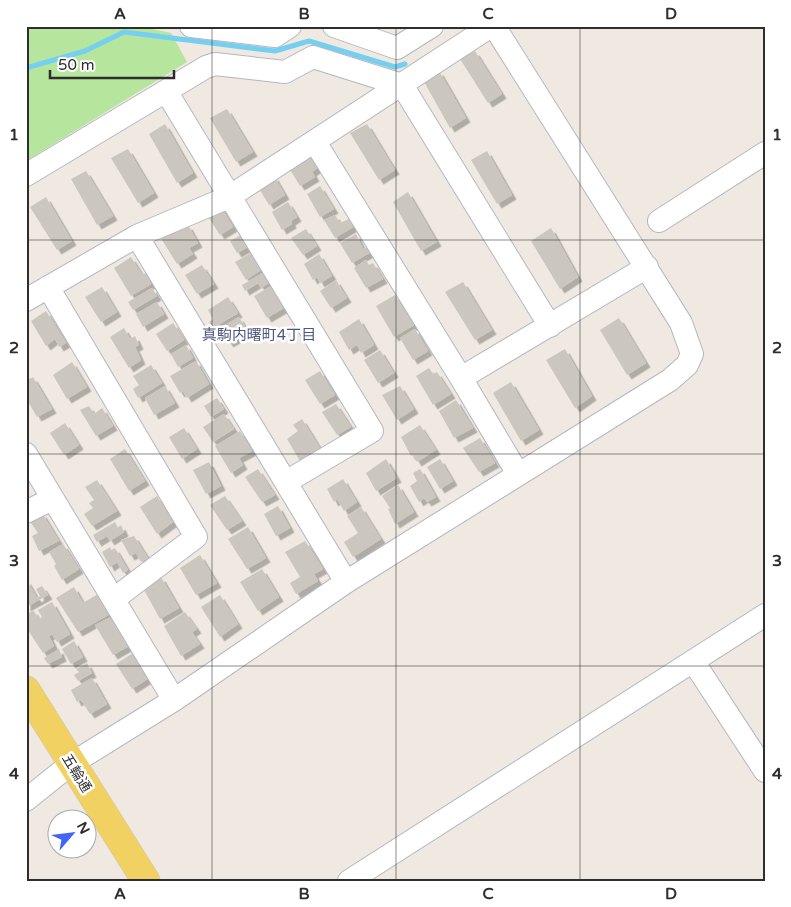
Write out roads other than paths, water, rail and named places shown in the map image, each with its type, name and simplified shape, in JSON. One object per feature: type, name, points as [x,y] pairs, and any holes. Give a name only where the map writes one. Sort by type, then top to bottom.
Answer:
[{"type":"main road","name":"五輪通","points":[[26,690],[146,881]]},
{"type":"street","points":[[191,26],[283,31],[295,68]]},
{"type":"street","points":[[334,26],[397,48],[432,26]]},
{"type":"street","points":[[26,300],[137,236],[229,197],[492,26],[647,267],[688,339],[692,354],[687,366],[670,380],[346,582],[174,700],[71,764],[26,800]]},
{"type":"street","points":[[26,175],[206,67],[215,64],[285,72],[314,57],[402,85],[550,326]]},
{"type":"street","points":[[166,91],[372,432],[286,482]]},
{"type":"street","points":[[315,142],[518,474]]},
{"type":"street","points":[[659,220],[765,154]]},
{"type":"street","points":[[137,236],[346,582]]},
{"type":"street","points":[[461,378],[647,267]]},
{"type":"street","points":[[48,287],[196,537],[114,599]]},
{"type":"street","points":[[26,454],[174,700]]},
{"type":"street","points":[[26,512],[52,499]]},
{"type":"street","points":[[349,881],[765,615]]},
{"type":"street","points":[[693,661],[765,772]]},
{"type":"waterway","points":[[26,68],[85,51],[124,32],[275,51],[309,41],[395,67],[405,64]]},
{"type":"district","name":"真駒内曙町4丁目","points":[[259,335]]}]
